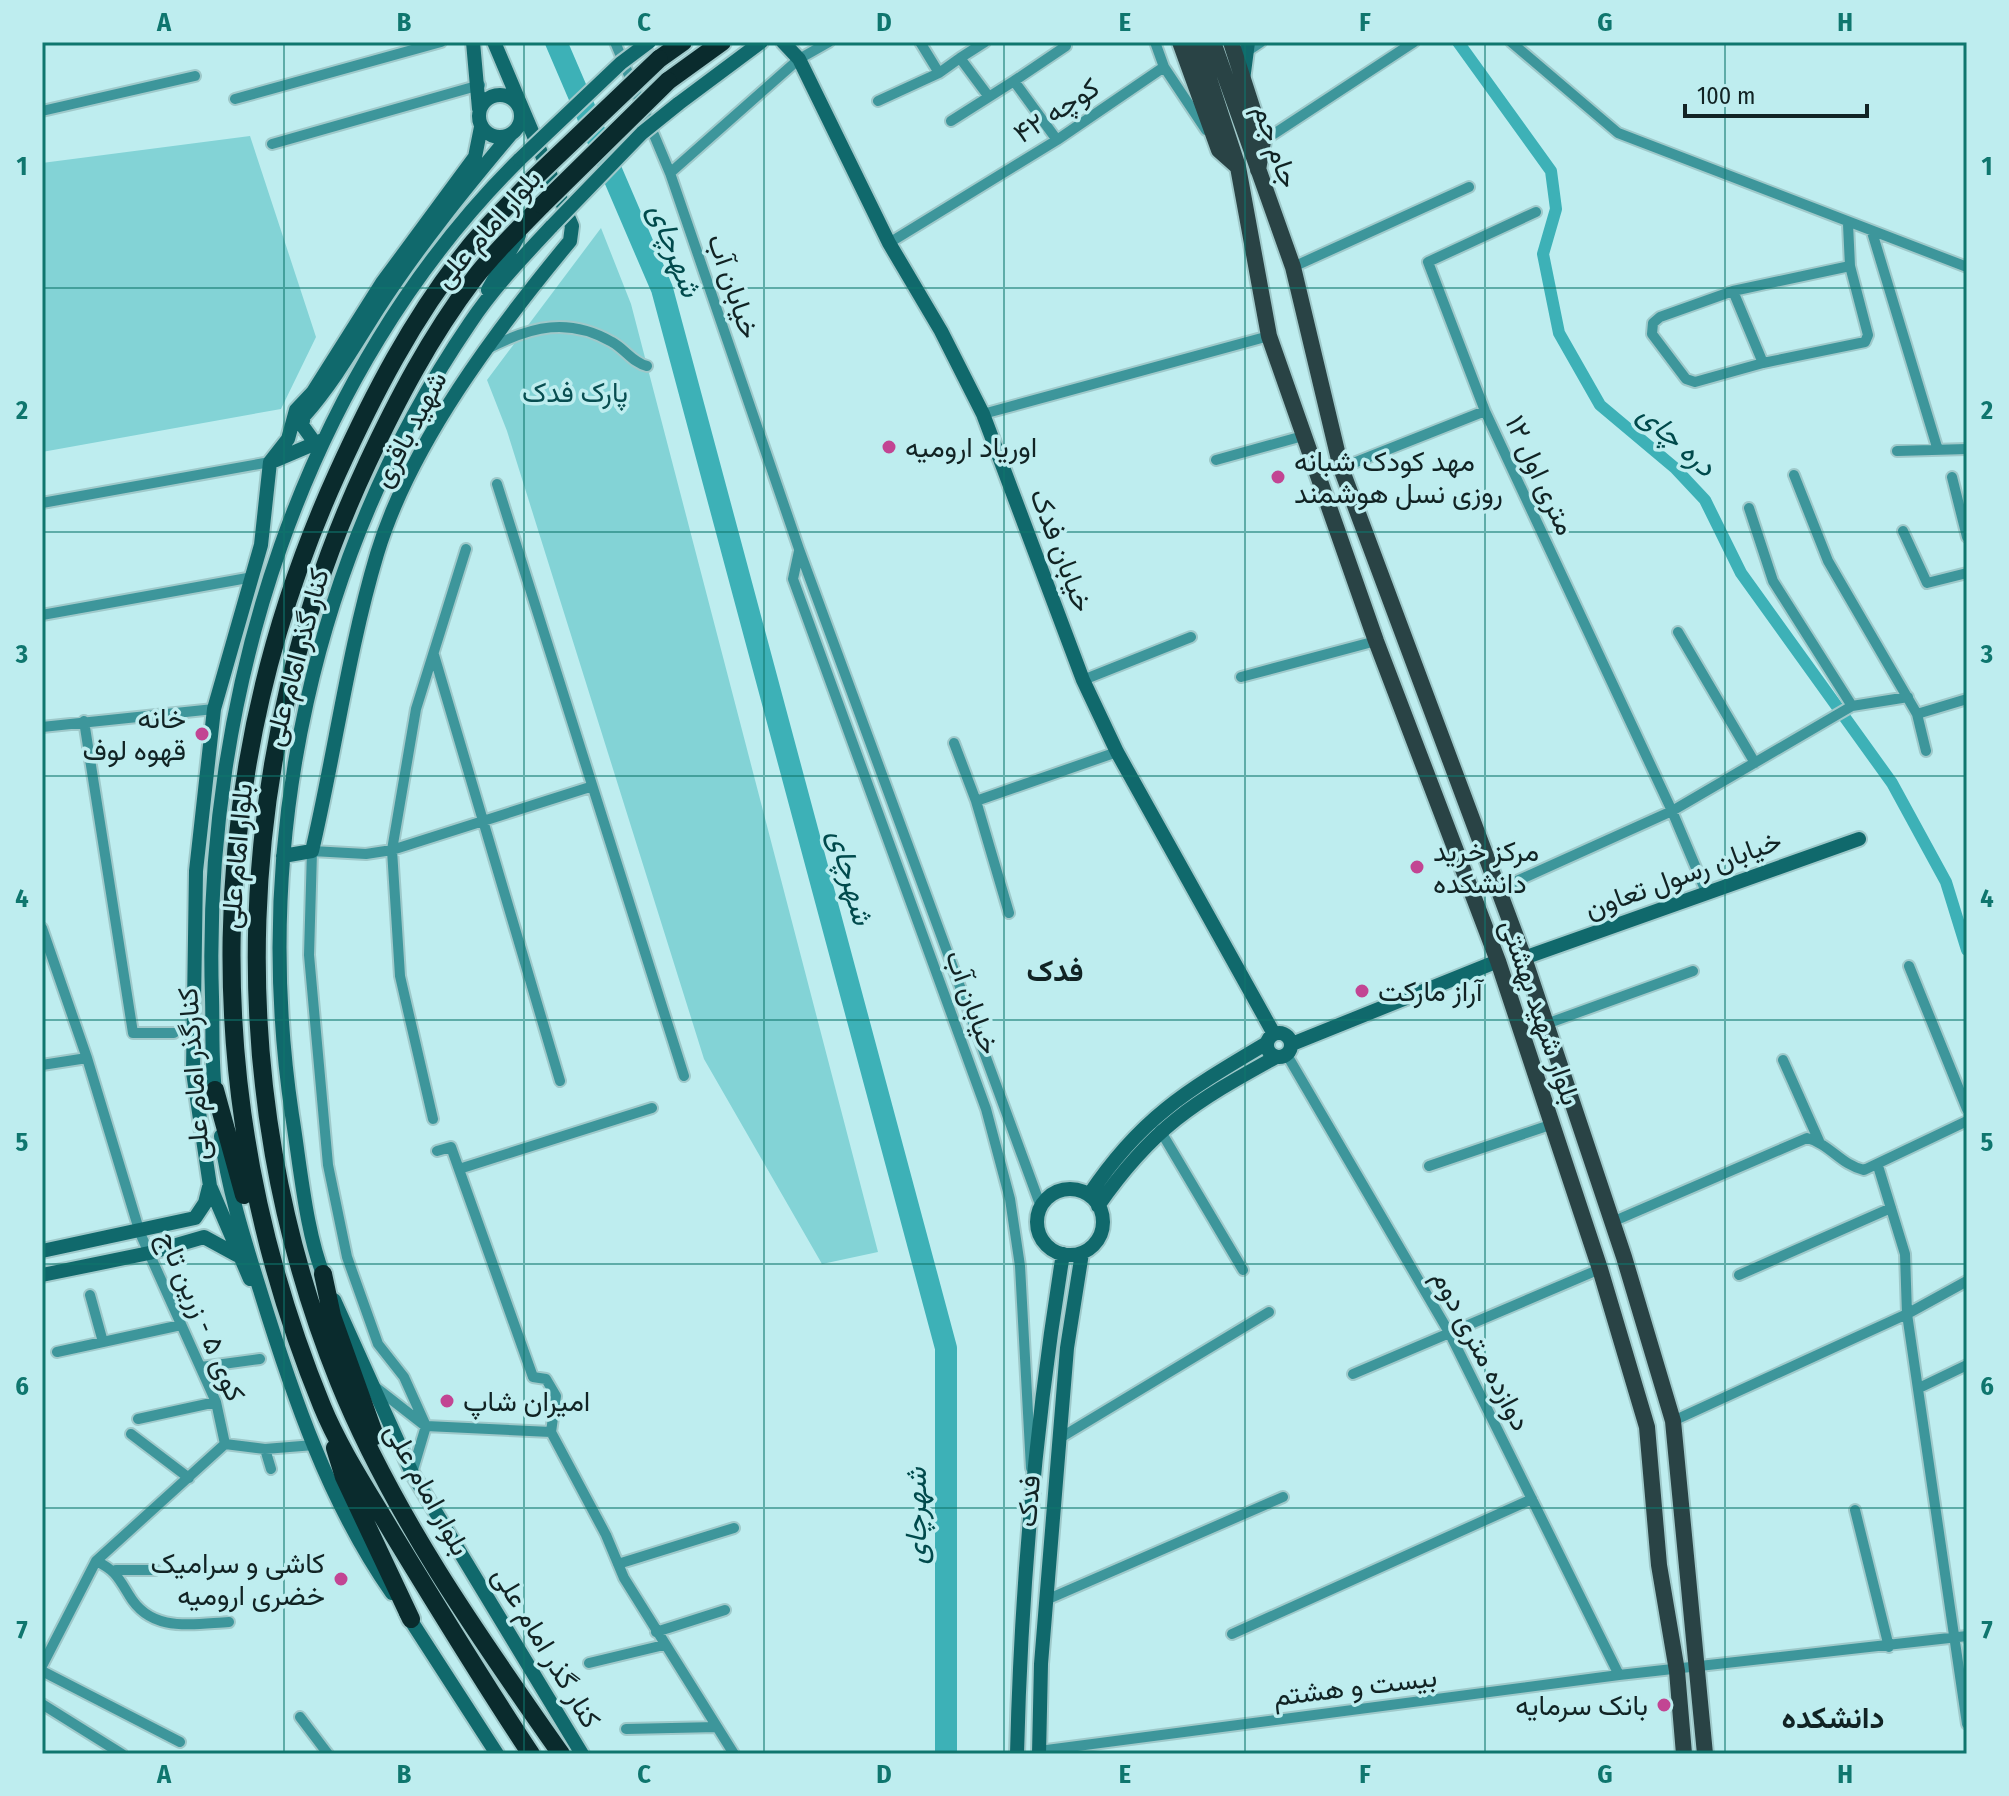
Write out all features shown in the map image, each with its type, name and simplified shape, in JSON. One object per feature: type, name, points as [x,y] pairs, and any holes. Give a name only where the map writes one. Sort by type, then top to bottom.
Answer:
[{"type":"highway","name":"بلوار امام علی","points":[[531,1754],[368,1493],[322,1408],[271,1264],[242,1125],[232,1014],[231,899],[238,814],[255,718],[283,608],[317,517],[385,373],[418,318],[469,246],[531,181],[659,59],[683,42]]},
{"type":"highway","name":"بلوار امام علی","points":[[561,1754],[484,1643],[391,1488],[339,1382],[297,1259],[265,1110],[257,1015],[257,875],[280,722],[307,617],[341,521],[406,385],[474,278],[542,205],[668,81],[722,42]]},
{"type":"highway","points":[[215,1090],[228,1129],[248,1213],[271,1264]]},
{"type":"highway","points":[[323,1274],[332,1316],[368,1413],[391,1488]]},
{"type":"highway","points":[[322,1408],[344,1477],[411,1619]]},
{"type":"main road","points":[[1180,42],[1219,150],[1238,167]]},
{"type":"main road","name":"جام جم","points":[[1197,42],[1238,167]]},
{"type":"main road","name":"جام جم","points":[[1213,42],[1293,267]]},
{"type":"main road","points":[[1231,42],[1263,141],[1258,172]]},
{"type":"main road","name":"بلوار شهید بهشتی","points":[[1238,167],[1269,336],[1376,641],[1498,961],[1600,1269],[1647,1427],[1659,1565],[1677,1671],[1684,1754]]},
{"type":"main road","name":"بلوار شهید بهشتی","points":[[1293,267],[1341,468],[1524,958],[1624,1257],[1673,1421],[1705,1754]]},
{"type":"main road","points":[[1600,1269],[1624,1257]]},
{"type":"street","points":[[235,99],[441,42]]},
{"type":"street","points":[[265,1306],[237,1255],[210,1186],[193,1072],[196,871],[214,709],[261,545],[270,462],[288,439],[296,410],[313,392],[413,239],[475,157],[481,127],[480,85],[473,42]]},
{"type":"street","name":"شهید باقری","points":[[312,851],[377,552],[410,476],[469,370],[570,241],[572,226],[494,42]]},
{"type":"street","name":"خیابان آب","points":[[615,42],[670,173],[799,549],[1041,1207]]},
{"type":"street","points":[[42,503],[270,462],[321,441],[400,306],[485,195],[621,63],[649,42]]},
{"type":"street","name":"کنار گذر امام علی","points":[[582,1754],[412,1473],[323,1274],[300,1165],[286,1074],[279,936],[283,856],[301,725],[326,624],[361,524],[396,450],[470,322],[552,226],[642,133],[761,42]]},
{"type":"street","name":"خیابان فدک","points":[[783,42],[799,59],[889,243],[941,331],[983,414],[1083,680],[1117,752],[1270,1038],[1267,1049],[1285,1052]]},
{"type":"street","points":[[670,173],[799,59],[829,42]]},
{"type":"street","points":[[920,42],[939,73]]},
{"type":"street","points":[[878,101],[939,73],[985,42]]},
{"type":"street","points":[[1155,42],[1164,67],[1219,150]]},
{"type":"street","points":[[1263,141],[1414,42]]},
{"type":"street","points":[[1511,42],[1618,133],[1848,224],[1967,267]]},
{"type":"street","points":[[1243,80],[1253,45]]},
{"type":"street","points":[[951,121],[1066,46]]},
{"type":"street","points":[[960,58],[989,97]]},
{"type":"street","name":"کوچه ۴۲","points":[[889,243],[1057,140],[1164,67]]},
{"type":"street","points":[[42,111],[195,76]]},
{"type":"street","points":[[1014,81],[1057,140]]},
{"type":"street","points":[[272,144],[480,85]]},
{"type":"street","points":[[321,441],[305,431],[304,416],[332,386],[376,312],[430,233],[520,123],[520,109],[510,98],[498,95],[486,100],[479,111]]},
{"type":"street","points":[[481,127],[492,136],[511,134]]},
{"type":"street","points":[[1293,267],[1469,187]]},
{"type":"street","name":"۱۲ متری اول","points":[[1536,212],[1428,262],[1485,411],[1672,811],[1707,894]]},
{"type":"street","points":[[470,322],[527,221]]},
{"type":"street","points":[[1848,224],[1850,266],[1868,335],[1865,342],[1690,381],[1652,334],[1653,323],[1660,317],[1733,291],[1850,266]]},
{"type":"street","points":[[1872,232],[1937,447]]},
{"type":"street","points":[[1733,291],[1763,363]]},
{"type":"street","points":[[485,350],[543,326],[574,326],[605,338],[647,366]]},
{"type":"street","points":[[983,414],[1269,336]]},
{"type":"street","points":[[1341,468],[1485,411]]},
{"type":"street","points":[[1216,460],[1303,436]]},
{"type":"street","name":"کنارگذر امام علی","points":[[321,441],[262,602],[234,714],[217,826],[209,922],[215,1090],[225,1167],[265,1306],[314,1445],[373,1566],[411,1619],[497,1754]]},
{"type":"street","points":[[1897,451],[1937,447],[1967,449]]},
{"type":"street","points":[[1794,475],[1828,561],[1917,714],[1926,751]]},
{"type":"street","points":[[1952,477],[1967,537]]},
{"type":"street","points":[[497,484],[590,787],[684,1076]]},
{"type":"street","points":[[1749,508],[1773,581],[1852,706]]},
{"type":"street","points":[[1903,531],[1927,583],[1967,573]]},
{"type":"street","points":[[433,1119],[400,976],[392,850],[416,709],[466,549]]},
{"type":"street","name":"خیابان آب","points":[[799,549],[793,579],[986,1109],[1010,1199],[1020,1266],[1027,1356],[1028,1450],[1035,1489]]},
{"type":"street","points":[[42,615],[253,577]]},
{"type":"street","points":[[1678,632],[1755,763]]},
{"type":"street","points":[[1083,680],[1191,637]]},
{"type":"street","points":[[1241,677],[1376,641]]},
{"type":"street","points":[[434,655],[485,818],[560,1081]]},
{"type":"street","points":[[1499,889],[1672,811],[1852,706],[1908,697]]},
{"type":"street","points":[[1917,714],[1967,699]]},
{"type":"street","points":[[42,727],[214,709]]},
{"type":"street","points":[[84,721],[133,1033],[174,1033]]},
{"type":"street","points":[[954,743],[976,801],[1009,913]]},
{"type":"street","points":[[976,801],[1117,752]]},
{"type":"street","points":[[283,856],[312,851],[366,854],[392,850],[590,787]]},
{"type":"street","points":[[196,871],[217,826],[203,789]]},
{"type":"street","name":"خیابان رسول تعاون","points":[[1524,958],[1859,839]]},
{"type":"street","points":[[312,851],[309,955],[328,1165],[347,1257],[378,1344],[404,1377],[426,1426],[412,1473]]},
{"type":"street","name":"کوی ۵ - زرین تاج","points":[[42,930],[87,1058],[140,1233],[216,1402],[225,1444],[96,1561],[42,1668]]},
{"type":"street","points":[[1094,1200],[1160,1130],[1217,1090],[1285,1052],[1498,961]]},
{"type":"street","points":[[1909,966],[1967,1109]]},
{"type":"street","points":[[1546,1024],[1693,971]]},
{"type":"street","points":[[1094,1200],[1139,1129],[1172,1102],[1270,1038],[1286,1034],[1285,1052]]},
{"type":"street","name":"دوازده متری دوم","points":[[1285,1052],[1450,1334],[1619,1675]]},
{"type":"street","points":[[42,1065],[87,1058]]},
{"type":"street","points":[[1783,1060],[1819,1141]]},
{"type":"street","points":[[459,1169],[652,1108]]},
{"type":"street","points":[[1612,1222],[1807,1138],[1819,1141],[1850,1167],[1864,1170],[1878,1166],[1967,1121]]},
{"type":"street","points":[[1429,1166],[1553,1124]]},
{"type":"street","points":[[1160,1130],[1243,1270]]},
{"type":"street","points":[[437,1151],[451,1147],[533,1377],[546,1379],[556,1396],[551,1432],[656,1632],[734,1754]]},
{"type":"street","points":[[1878,1166],[1905,1254],[1907,1314],[1962,1636],[1967,1724]]},
{"type":"street","points":[[42,1251],[140,1233],[195,1218],[205,1203],[210,1186]]},
{"type":"street","points":[[1078,1190],[1094,1200],[1102,1228],[1091,1247],[1082,1253],[1063,1254],[1052,1250],[1038,1231],[1041,1207],[1057,1192],[1078,1190]]},
{"type":"street","points":[[1739,1275],[1891,1208]]},
{"type":"street","points":[[42,1275],[149,1253],[204,1237],[237,1255]]},
{"type":"street","name":"فدک","points":[[1039,1752],[1046,1600],[1067,1348],[1082,1253]]},
{"type":"street","name":"فدک","points":[[1017,1753],[1019,1660],[1035,1489],[1063,1254]]},
{"type":"street","points":[[1353,1374],[1600,1269]]},
{"type":"street","points":[[1673,1421],[1907,1314],[1967,1281]]},
{"type":"street","points":[[90,1295],[103,1342]]},
{"type":"street","points":[[1060,1438],[1269,1312]]},
{"type":"street","points":[[57,1352],[181,1325]]},
{"type":"street","points":[[201,1367],[260,1359]]},
{"type":"street","points":[[1919,1388],[1967,1365]]},
{"type":"street","points":[[373,1386],[426,1426],[551,1432]]},
{"type":"street","points":[[138,1419],[216,1402]]},
{"type":"street","points":[[131,1434],[189,1478]]},
{"type":"street","points":[[225,1444],[265,1449],[314,1445]]},
{"type":"street","points":[[265,1449],[271,1469]]},
{"type":"street","points":[[1046,1600],[1283,1497]]},
{"type":"street","points":[[1232,1634],[1532,1499]]},
{"type":"street","points":[[1855,1510],[1889,1647]]},
{"type":"street","points":[[618,1564],[734,1528]]},
{"type":"street","points":[[96,1561],[116,1570],[155,1570]]},
{"type":"street","points":[[116,1570],[139,1611],[166,1625],[229,1622]]},
{"type":"street","points":[[656,1632],[725,1610]]},
{"type":"street","name":"بیست و هشتم","points":[[1039,1752],[1619,1675],[1889,1647],[1962,1636]]},
{"type":"street","points":[[589,1663],[664,1645]]},
{"type":"street","points":[[42,1668],[180,1742]]},
{"type":"street","points":[[42,1704],[122,1754]]},
{"type":"street","points":[[300,1717],[328,1754]]},
{"type":"street","points":[[626,1729],[717,1727]]},
{"type":"street","points":[[1017,1753],[1039,1752]]},
{"type":"green space","points":[[250,136],[316,337],[281,409],[42,452],[42,163]]},
{"type":"green space","name":"پارک فدک","points":[[601,228],[631,304],[878,1252],[822,1264],[704,1059],[507,431],[487,380]]},
{"type":"waterway","name":"شهرچای","points":[[556,42],[662,289],[946,1348],[946,1754]]},
{"type":"waterway","name":"دره چای","points":[[1458,42],[1551,171],[1556,209],[1543,254],[1559,333],[1600,405],[1675,468],[1705,500],[1741,573],[1892,783],[1946,882],[1967,950]]},
{"type":"place","name":"اوریاد ارومیه","points":[[889,447]]},
{"type":"place","name":"مهد کودک شبانه روزی نسل هوشمند","points":[[1278,477]]},
{"type":"place","name":"خانه قهوه لوف","points":[[202,734]]},
{"type":"place","name":"مرکز خرید دانشکده","points":[[1417,867]]},
{"type":"place","name":"آراز مارکت","points":[[1362,991]]},
{"type":"place","name":"امیران شاپ","points":[[447,1401]]},
{"type":"place","name":"کاشی و سرامیک خضری ارومیه","points":[[341,1579]]},
{"type":"place","name":"بانک سرمایه","points":[[1664,1705]]},
{"type":"district","name":"فدک","points":[[1055,971]]},
{"type":"district","name":"دانشکده","points":[[1833,1718]]}]
